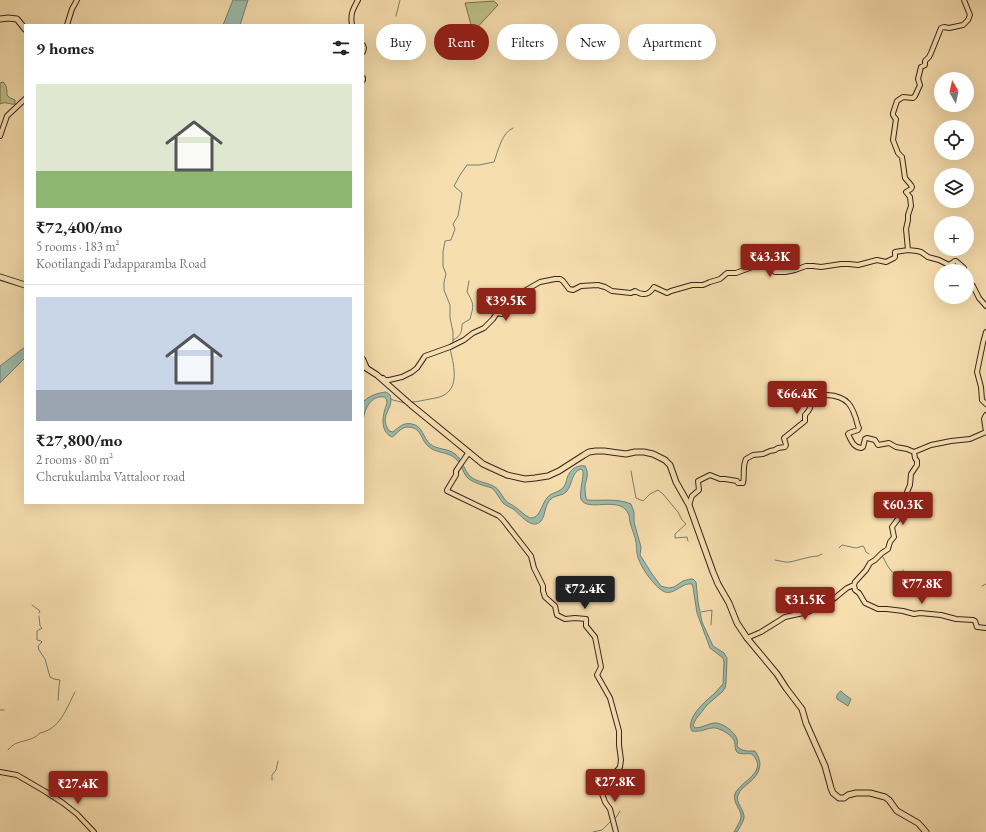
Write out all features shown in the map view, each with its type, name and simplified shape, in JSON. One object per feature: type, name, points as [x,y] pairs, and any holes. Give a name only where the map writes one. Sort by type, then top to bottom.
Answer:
[{"type":"highway","points":[[0,19],[17,19],[24,28]]},
{"type":"highway","points":[[0,277],[24,285]]},
{"type":"highway","points":[[366,367],[410,405],[484,464],[507,475],[525,479],[554,474],[579,457],[592,452],[604,451],[626,454],[640,452],[653,454],[665,460],[670,465],[676,482],[689,505],[712,572],[729,603],[737,623],[746,638],[777,674],[802,709],[806,723],[825,766],[831,788],[834,793],[841,798],[856,792],[870,793],[885,797],[897,811],[918,822],[926,832]]},
{"type":"main road","points":[[67,24],[77,0]]},
{"type":"main road","points":[[352,24],[352,14],[358,0]]},
{"type":"main road","points":[[908,250],[906,229],[911,206],[910,197],[906,192],[912,187],[905,178],[902,157],[898,153],[893,140],[896,119],[893,113],[897,101],[903,97],[913,98],[915,96],[920,85],[918,79],[921,67],[925,66],[925,60],[929,57],[941,28],[963,25],[968,20],[970,15],[964,0]]},
{"type":"main road","points":[[0,136],[7,116],[24,100]]},
{"type":"main road","points":[[378,376],[380,375],[385,380],[389,380],[407,375],[417,368],[425,356],[450,347],[484,328],[497,313],[503,314],[526,290],[533,285],[546,280],[560,279],[569,289],[573,290],[581,286],[598,286],[605,287],[612,291],[631,293],[635,291],[646,294],[649,293],[654,287],[667,293],[692,285],[702,285],[720,279],[727,273],[736,274],[755,266],[765,264],[767,264],[775,272],[785,272],[806,266],[821,268],[841,264],[858,265],[877,260],[886,262],[895,257],[895,252],[908,250],[921,252],[928,257],[947,264]]},
{"type":"main road","points":[[950,264],[956,261],[960,264]]},
{"type":"main road","points":[[974,288],[979,298],[986,306]]},
{"type":"main road","points":[[986,332],[977,372],[981,387],[982,400],[986,404]]},
{"type":"main road","points":[[689,505],[692,496],[699,490],[698,480],[710,475],[716,478],[743,483],[743,465],[746,459],[753,455],[763,454],[770,450],[785,447],[786,445],[784,438],[805,421],[805,415],[809,411],[812,401],[811,395],[819,394],[835,396],[847,401],[854,412],[859,428],[858,430],[848,434],[853,445],[861,448],[863,447],[865,439],[867,438],[875,440],[878,445],[889,444],[914,452],[931,445],[954,440],[970,439],[986,432],[984,419],[986,415]]},
{"type":"main road","points":[[469,452],[461,462],[447,491],[499,516],[531,556],[534,568],[543,586],[545,597],[555,606],[557,615],[565,619],[586,618],[586,626],[595,638],[601,667],[597,675],[610,698],[619,732],[619,745],[622,760],[620,767],[610,779],[611,785],[607,789],[601,791],[605,802],[610,808],[616,832]]},
{"type":"main road","points":[[914,452],[917,465],[911,474],[910,485],[898,519],[892,527],[893,538],[889,547],[876,560],[870,563],[855,582],[855,590],[865,603],[878,609],[903,611],[914,614],[920,613],[941,615],[956,619],[973,620],[975,621],[977,628],[986,628]]},
{"type":"main road","points":[[746,638],[766,629],[785,617],[812,610],[828,603],[847,588],[854,586]]},
{"type":"main road","points":[[0,772],[16,775],[46,792],[77,814],[94,832]]},
{"type":"green space","points":[[494,1],[498,5],[480,24],[471,24],[465,3]]},
{"type":"green space","points":[[3,82],[6,86],[7,95],[15,100],[15,104],[0,104],[0,83]]},
{"type":"shaded area","points":[[233,0],[248,0],[240,24],[223,24]]},
{"type":"shaded area","points":[[24,348],[24,359],[0,383],[0,366]]},
{"type":"shaded area","points":[[386,392],[390,395],[391,400],[385,420],[389,431],[393,432],[402,425],[406,424],[416,425],[430,444],[452,452],[458,456],[471,477],[495,487],[507,502],[530,518],[533,518],[538,514],[549,496],[563,488],[572,470],[585,466],[587,478],[585,495],[587,500],[615,500],[631,504],[641,547],[640,555],[661,586],[669,588],[674,587],[683,581],[690,579],[693,579],[696,582],[702,622],[713,646],[724,653],[727,658],[725,688],[707,705],[693,725],[695,728],[714,723],[721,724],[736,736],[737,746],[739,748],[745,751],[755,751],[760,761],[759,771],[740,791],[737,798],[744,818],[737,832],[734,832],[741,815],[734,797],[738,790],[756,771],[758,766],[757,760],[752,754],[737,752],[733,738],[721,730],[713,728],[692,731],[691,721],[697,711],[723,684],[724,662],[723,658],[710,648],[697,613],[692,584],[685,585],[670,592],[663,591],[656,586],[643,568],[637,556],[636,540],[630,523],[629,514],[624,508],[611,504],[590,505],[584,503],[581,499],[580,494],[583,471],[581,469],[574,475],[567,491],[549,501],[541,521],[538,524],[530,523],[513,509],[505,505],[492,488],[469,479],[465,475],[458,461],[453,456],[431,449],[415,429],[407,427],[400,430],[392,437],[388,435],[383,425],[383,417],[387,403],[385,397],[375,398],[366,408],[364,418],[364,401],[379,393]]},
{"type":"shaded area","points":[[841,691],[851,699],[848,706],[837,699],[838,694]]},
{"type":"waterway","points":[[396,16],[400,0]]},
{"type":"waterway","points":[[451,344],[453,342],[453,332],[450,318],[450,305],[444,290],[446,274],[443,266],[443,252],[445,241],[451,240],[455,229],[453,224],[458,216],[462,193],[454,186],[467,165],[479,165],[494,162],[503,138],[506,133],[513,128]]},
{"type":"waterway","points":[[453,340],[461,332],[462,324],[470,319],[473,305],[467,292],[469,281]]},
{"type":"waterway","points":[[412,402],[440,397],[448,392],[452,387],[454,381],[454,368],[450,348]]},
{"type":"waterway","points":[[391,399],[405,403]]},
{"type":"waterway","points":[[631,471],[636,498],[643,501],[650,494],[658,490],[663,494],[686,524],[675,534],[675,538],[687,537],[688,541]]},
{"type":"waterway","points":[[839,548],[842,545],[856,548],[863,546],[869,554]]},
{"type":"waterway","points":[[775,560],[790,562],[822,554]]},
{"type":"waterway","points":[[881,556],[892,572],[900,573],[903,572],[903,570]]},
{"type":"waterway","points":[[982,586],[986,584]]},
{"type":"waterway","points":[[32,605],[40,611],[39,613]]},
{"type":"waterway","points":[[701,612],[712,610],[711,625]]},
{"type":"waterway","points":[[39,616],[40,626],[42,628],[37,631],[37,640],[42,642],[38,646],[39,650],[45,659],[50,677],[60,680],[59,686]]},
{"type":"waterway","points":[[58,700],[59,687]]},
{"type":"waterway","points":[[8,750],[11,746],[19,742],[32,739],[40,733],[53,727],[62,717],[75,692]]},
{"type":"waterway","points":[[272,780],[272,775],[276,770],[278,761]]},
{"type":"waterway","points":[[615,819],[620,811]]},
{"type":"waterway","points":[[593,832],[602,830],[612,820]]}]
